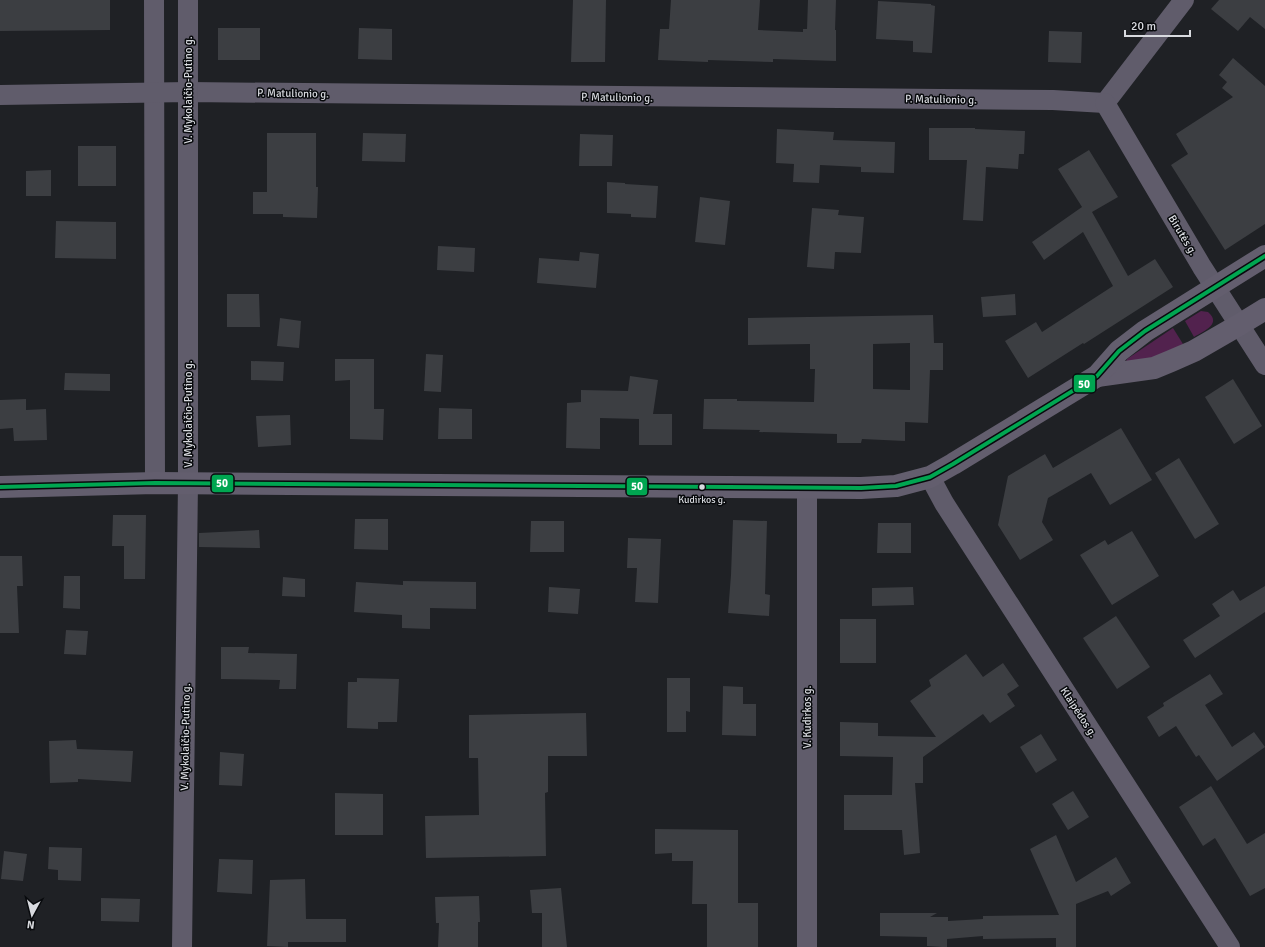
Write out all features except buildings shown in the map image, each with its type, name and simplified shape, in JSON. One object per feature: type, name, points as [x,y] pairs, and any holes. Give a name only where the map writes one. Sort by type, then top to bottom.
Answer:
[{"type":"main road","points":[[0,487],[155,483],[808,488],[861,488],[896,486],[930,477],[1097,376],[1119,351],[1145,331],[1265,256]]},
{"type":"main road","points":[[1097,376],[1154,368],[1194,351],[1265,309]]},
{"type":"street","points":[[154,0],[155,483]]},
{"type":"street","name":"V. Mykolaičio-Putino g.","points":[[182,947],[188,483],[188,0]]},
{"type":"street","points":[[1105,103],[1184,0]]},
{"type":"street","name":"P. Matulionio g.","points":[[0,95],[188,92],[1053,100],[1105,103]]},
{"type":"street","name":"Birutės g.","points":[[1105,103],[1215,288],[1265,366]]},
{"type":"street","name":"Klaipėdos g.","points":[[930,477],[944,503],[1230,947]]},
{"type":"street","name":"V. Kudirkos g.","points":[[807,947],[808,488]]},
{"type":"shaded area","points":[[1201,311],[1208,312],[1212,316],[1212,324],[1207,330],[1194,337],[1185,321]]},
{"type":"shaded area","points":[[1173,328],[1183,344],[1171,351],[1131,365],[1126,362],[1127,359]]},
{"type":"transit line","name":"50","points":[[0,487],[155,483],[861,488],[896,486],[930,477],[1097,376],[1119,351],[1145,331],[1265,256]]},
{"type":"place","name":"Kudirkos g.","points":[[702,487]]}]
